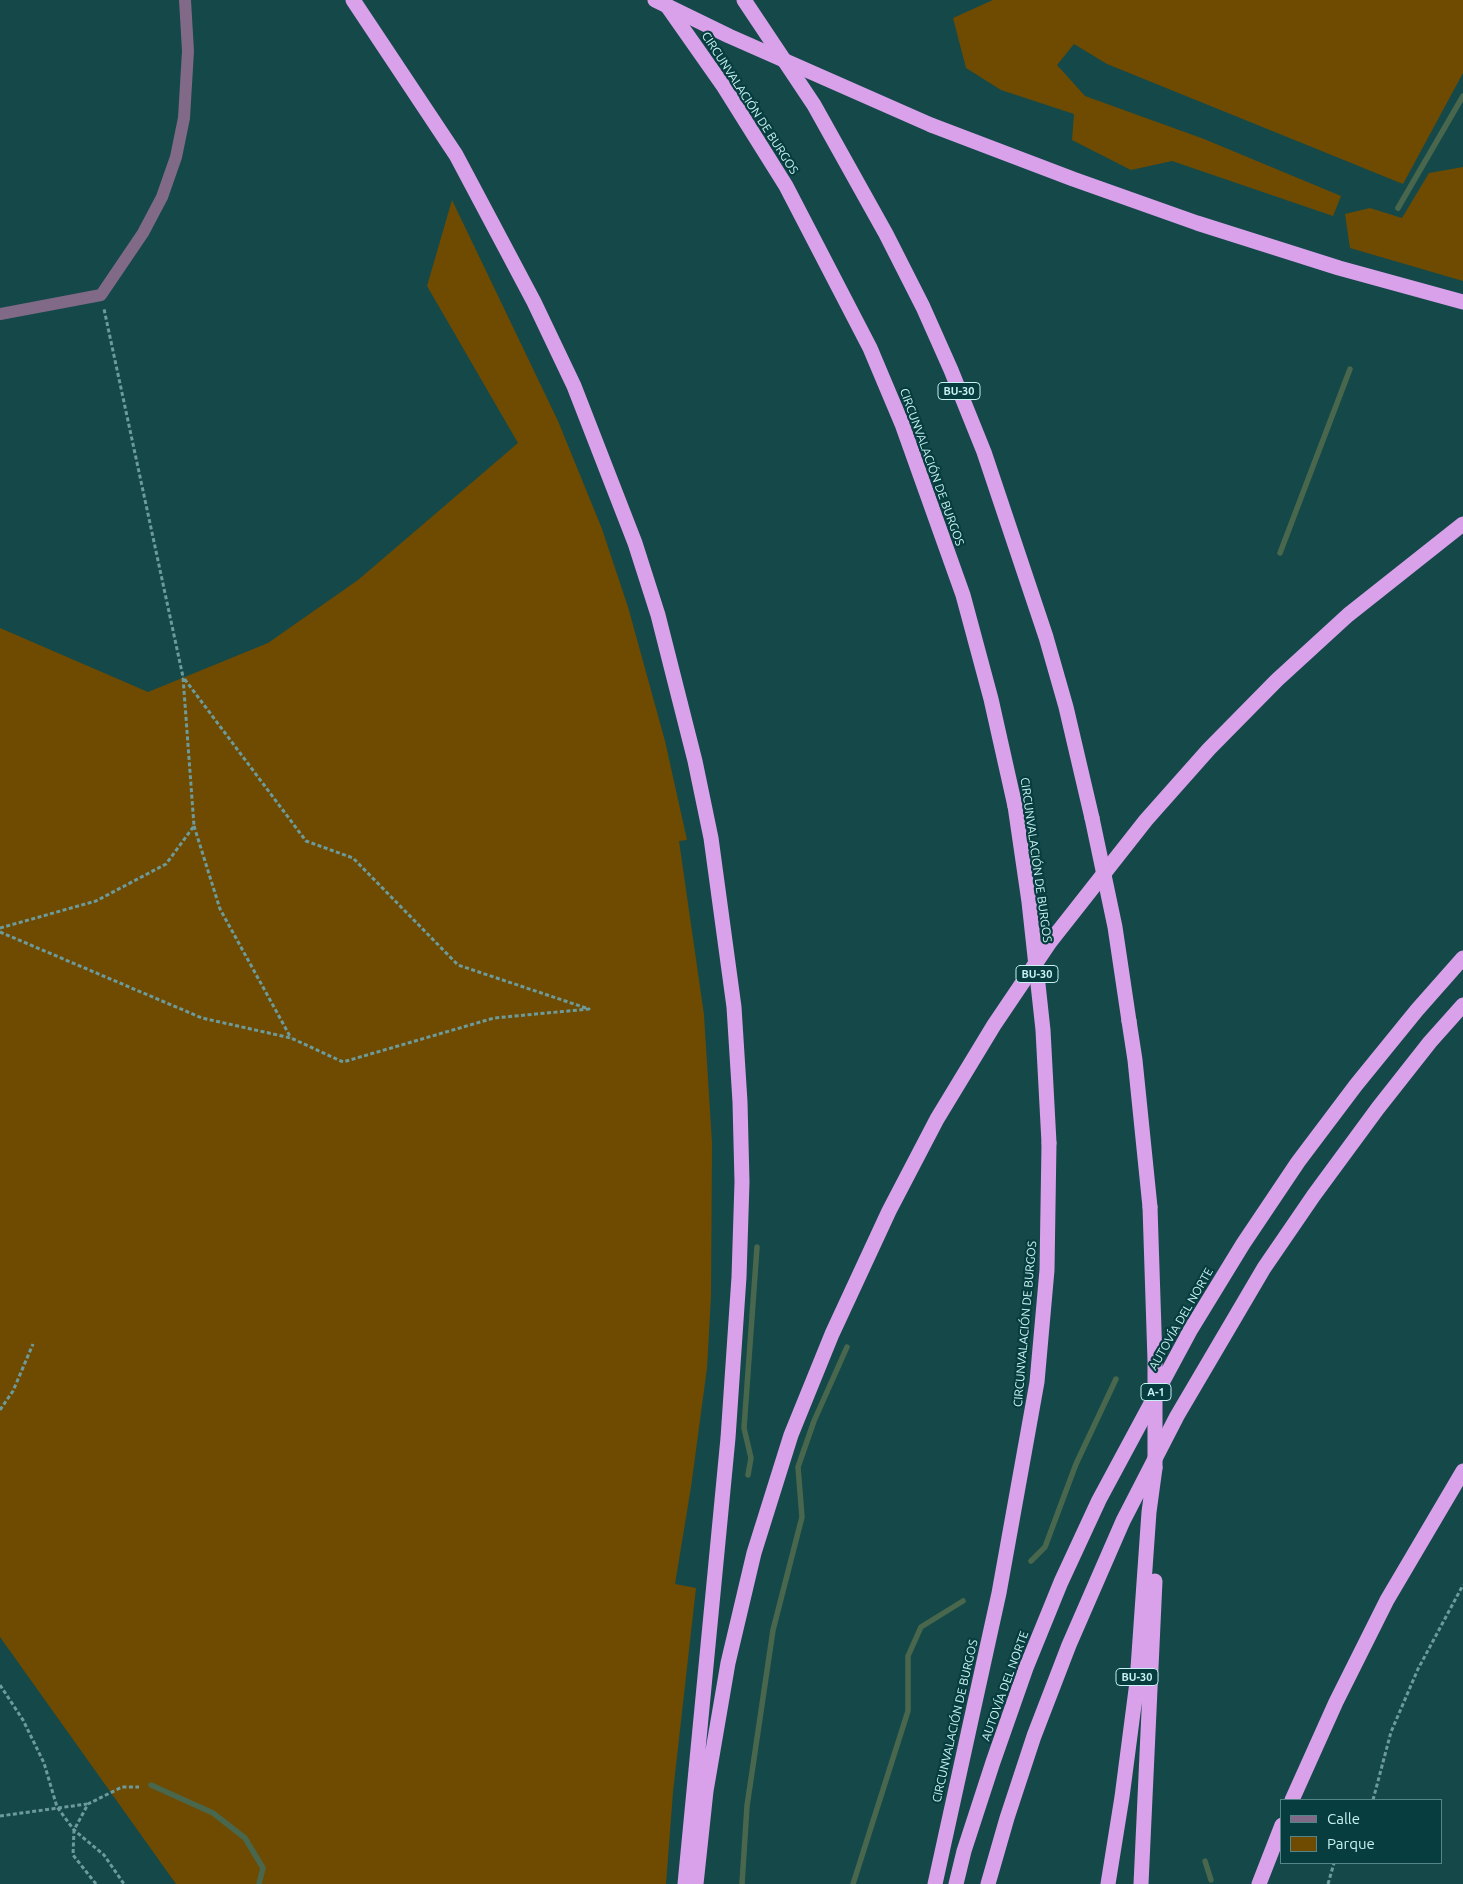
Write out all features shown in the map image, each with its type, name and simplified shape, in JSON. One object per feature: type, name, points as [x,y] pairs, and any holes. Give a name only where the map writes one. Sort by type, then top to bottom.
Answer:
[{"type":"highway","points":[[353,0],[456,155],[534,302],[574,386],[635,543],[658,615],[695,761],[711,838],[734,1007],[740,1102],[742,1182],[739,1276],[728,1438],[685,1884]]},
{"type":"highway","points":[[655,0],[729,36],[931,125],[1072,179],[1197,224],[1339,268],[1463,302]]},
{"type":"highway","name":"CIRCUNVALACIÓN DE BURGOS","points":[[663,0],[724,87],[786,186],[870,348],[906,432],[963,595],[991,698],[1015,806],[1029,902],[1043,1030],[1049,1142],[1047,1270],[1037,1382],[1000,1593],[934,1884]]},
{"type":"highway","name":"BU-30","points":[[744,0],[814,105],[882,225],[923,307],[984,452],[1046,637],[1066,707],[1115,928],[1135,1060],[1150,1207],[1156,1361],[1155,1468],[1149,1512],[1137,1682],[1122,1798],[1108,1884]]},
{"type":"highway","points":[[696,1884],[706,1791],[728,1663],[754,1553],[791,1435],[832,1334],[889,1211],[938,1119],[994,1025],[1050,942],[1152,813],[1210,748],[1277,680],[1348,615],[1463,524]]},
{"type":"highway","name":"AUTOVÍA DEL NORTE","points":[[956,1884],[964,1851],[993,1762],[1026,1668],[1061,1582],[1099,1500],[1186,1337],[1243,1244],[1298,1162],[1356,1085],[1417,1010],[1463,958]]},
{"type":"highway","name":"A-1","points":[[988,1884],[1034,1736],[1068,1646],[1124,1521],[1177,1416],[1264,1268],[1314,1195],[1383,1100],[1463,1005]]},
{"type":"highway","points":[[1141,1884],[1152,1680],[1158,1513],[1155,1468]]},
{"type":"highway","points":[[1292,1799],[1336,1702],[1387,1600],[1463,1471]]},
{"type":"highway","points":[[1259,1884],[1280,1830]]},
{"type":"street","points":[[0,314],[101,295],[142,233],[162,196],[176,157],[184,118],[188,52],[185,0]]},
{"type":"path","points":[[101,295],[183,677],[194,826],[220,909],[291,1038]]},
{"type":"path","points":[[0,932],[202,1018],[291,1038],[343,1062],[494,1018],[588,1009],[458,965],[353,858],[306,841],[183,677]]},
{"type":"path","points":[[0,928],[96,901],[166,864],[194,826]]},
{"type":"path","points":[[0,1410],[13,1390],[33,1344]]},
{"type":"path","points":[[1373,1799],[1395,1723],[1418,1669],[1463,1585]]},
{"type":"path","points":[[0,1685],[24,1720],[44,1763],[57,1807],[74,1830],[104,1854],[124,1884]]},
{"type":"path","points":[[0,1816],[88,1804],[122,1787],[139,1787]]},
{"type":"path","points":[[88,1804],[74,1830],[72,1856],[96,1884]]},
{"type":"path","points":[[1328,1884],[1334,1864]]},
{"type":"green space","points":[[993,0],[1463,0],[1463,73],[1403,184],[1107,64],[1074,44],[1057,65],[1085,96],[1204,139],[1341,196],[1333,216],[1172,161],[1131,170],[1072,140],[1074,114],[1001,90],[966,68],[953,18]]},
{"type":"green space","points":[[1463,167],[1463,281],[1350,248],[1345,214],[1370,208],[1402,218],[1429,173]]},
{"type":"green space","points":[[452,200],[558,421],[602,529],[628,607],[665,741],[687,840],[679,841],[704,1015],[712,1143],[711,1296],[707,1368],[691,1487],[675,1584],[696,1588],[673,1792],[666,1884],[176,1884],[0,1637],[0,628],[148,692],[268,643],[358,580],[518,443],[427,286]]},
{"type":"waterway","points":[[1398,208],[1463,96]]},
{"type":"waterway","points":[[1280,553],[1350,369]]},
{"type":"waterway","points":[[748,1475],[751,1458],[744,1428],[757,1247]]},
{"type":"waterway","points":[[742,1884],[747,1806],[773,1630],[802,1517],[798,1467],[814,1421],[847,1347]]},
{"type":"waterway","points":[[1031,1561],[1045,1547],[1076,1464],[1116,1379]]},
{"type":"waterway","points":[[853,1884],[908,1711],[908,1656],[921,1627],[963,1601]]},
{"type":"waterway","points":[[151,1785],[213,1813],[245,1838],[263,1868],[259,1884]]},
{"type":"waterway","points":[[1205,1861],[1211,1880]]}]
